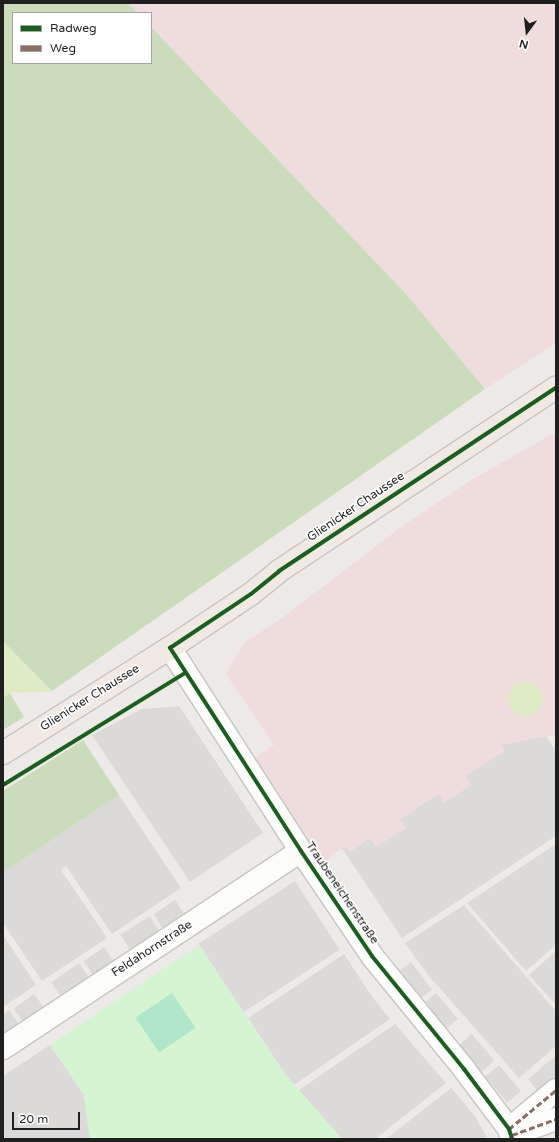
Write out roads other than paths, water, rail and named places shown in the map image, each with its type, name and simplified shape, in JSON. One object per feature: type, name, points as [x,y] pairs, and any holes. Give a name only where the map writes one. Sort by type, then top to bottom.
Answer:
[{"type":"main road","name":"Glienicker Chaussee","points":[[3,753],[170,648],[250,594],[285,567],[556,388]]},
{"type":"street","name":"Traubeneichenstraße","points":[[170,648],[301,851],[372,956],[464,1069],[511,1134]]},
{"type":"street","name":"Feldahornstraße","points":[[3,1048],[301,851]]},
{"type":"street","points":[[511,1134],[556,1090]]},
{"type":"street","points":[[511,1134],[556,1119]]}]
